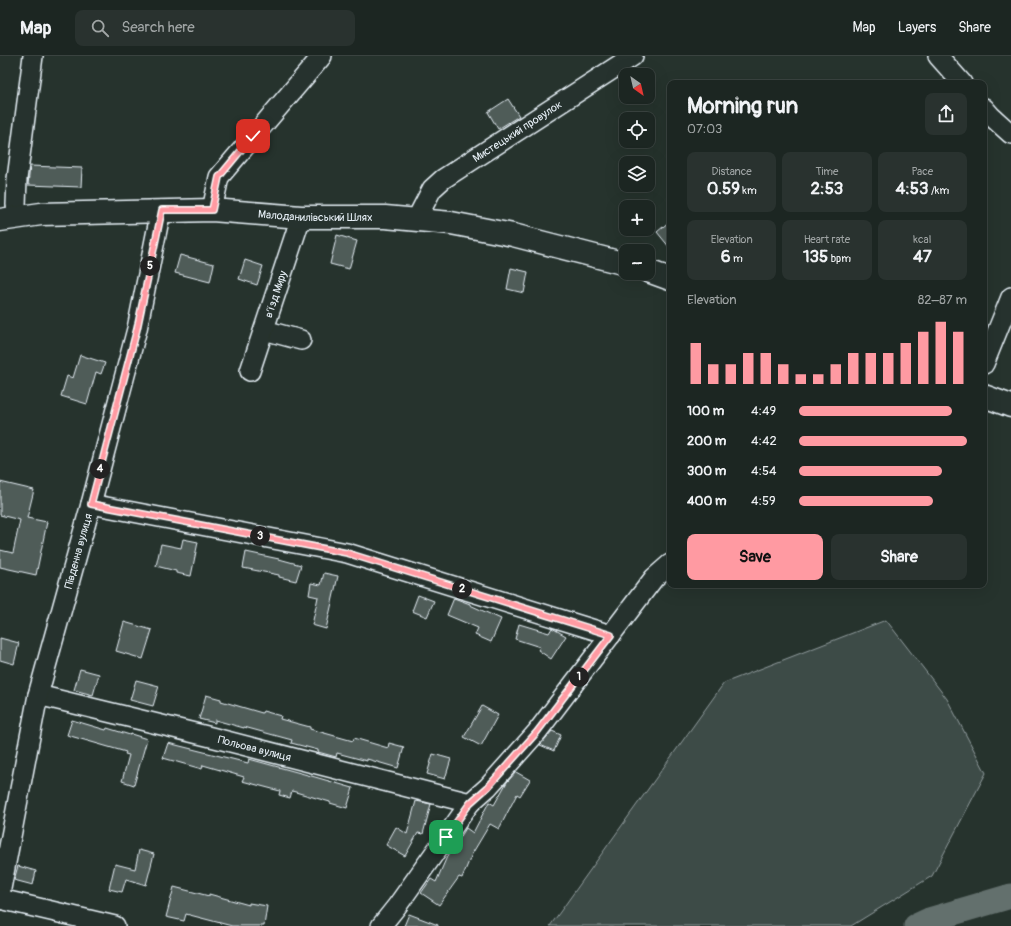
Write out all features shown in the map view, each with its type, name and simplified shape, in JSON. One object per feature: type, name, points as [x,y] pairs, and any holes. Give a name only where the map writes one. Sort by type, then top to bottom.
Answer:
[{"type":"main road","name":"Малоданилівський Шлях","points":[[0,220],[41,214],[162,210],[212,210],[302,217],[385,217],[451,223],[513,235],[619,262]]},
{"type":"main road","points":[[655,274],[667,278]]},
{"type":"main road","points":[[987,397],[1011,406]]},
{"type":"street","points":[[33,56],[17,178],[8,205],[41,214]]},
{"type":"street","points":[[212,210],[219,177],[322,56]]},
{"type":"street","name":"Мистецький провулок","points":[[416,220],[432,189],[443,179],[633,56]]},
{"type":"street","points":[[938,56],[959,80]]},
{"type":"street","points":[[987,111],[1011,134]]},
{"type":"street","name":"Південна вулиця","points":[[0,894],[38,695],[91,504],[137,329],[162,210]]},
{"type":"street","name":"в’їзд Миру","points":[[250,371],[302,217]]},
{"type":"street","points":[[987,356],[1011,296]]},
{"type":"street","points":[[264,330],[301,340]]},
{"type":"street","points":[[91,504],[347,553],[611,635]]},
{"type":"street","points":[[381,926],[470,803],[488,787],[537,732],[654,578],[667,567]]},
{"type":"street","name":"Польова вулиця","points":[[38,695],[211,736],[470,803]]},
{"type":"street","points":[[0,899],[115,926]]},
{"type":"shaded area","points":[[886,620],[947,699],[986,773],[932,876],[851,926],[550,926],[724,683]]},
{"type":"building","points":[[508,99],[519,116],[498,129],[488,112]]},
{"type":"building","points":[[30,166],[82,168],[81,187],[28,185]]},
{"type":"building","points":[[667,224],[667,244],[657,232]]},
{"type":"building","points":[[337,235],[357,241],[349,269],[330,264]]},
{"type":"building","points":[[180,255],[214,264],[210,282],[175,273]]},
{"type":"building","points":[[245,260],[263,266],[257,285],[239,279]]},
{"type":"building","points":[[511,268],[528,272],[524,293],[507,289]]},
{"type":"building","points":[[80,355],[105,363],[101,374],[96,372],[87,404],[61,396],[67,376],[73,378]]},
{"type":"building","points":[[0,482],[34,490],[27,518],[47,522],[36,575],[0,567],[0,550],[13,553],[20,520],[0,515]]},
{"type":"building","points":[[183,539],[198,542],[191,576],[176,573],[176,571],[156,566],[161,544],[181,548]]},
{"type":"building","points":[[246,552],[301,565],[296,581],[279,577],[279,575],[243,568]]},
{"type":"building","points":[[324,573],[338,576],[326,629],[312,625],[318,597],[309,595],[311,583],[321,585]]},
{"type":"building","points":[[418,595],[434,601],[427,617],[412,611]]},
{"type":"building","points":[[454,598],[501,619],[491,642],[475,635],[478,628],[447,615]]},
{"type":"building","points":[[124,622],[152,630],[143,659],[116,651]]},
{"type":"building","points":[[519,624],[549,633],[552,628],[566,636],[551,659],[538,650],[540,647],[515,639]]},
{"type":"building","points":[[0,638],[19,643],[14,664],[0,660]]},
{"type":"building","points":[[80,669],[99,674],[93,695],[74,690]]},
{"type":"building","points":[[136,680],[159,686],[153,706],[130,700]]},
{"type":"building","points":[[206,695],[262,713],[263,711],[281,716],[280,719],[353,741],[354,738],[388,748],[389,743],[404,747],[398,768],[367,759],[367,761],[337,753],[336,757],[318,752],[318,750],[291,743],[292,740],[215,720],[215,723],[199,719]]},
{"type":"building","points":[[482,706],[498,715],[481,746],[464,737]]},
{"type":"building","points":[[72,720],[106,730],[107,728],[147,739],[134,785],[122,781],[129,755],[125,754],[126,752],[67,735]]},
{"type":"building","points":[[552,731],[561,735],[554,751],[540,745]]},
{"type":"building","points":[[168,743],[248,763],[249,759],[353,788],[347,808],[292,791],[290,798],[279,795],[280,791],[242,781],[244,777],[203,765],[202,769],[163,758]]},
{"type":"building","points":[[433,754],[451,759],[445,779],[427,774]]},
{"type":"building","points":[[516,772],[530,780],[520,796],[517,794],[499,829],[490,824],[472,854],[462,878],[459,877],[439,905],[421,893],[431,879],[436,882],[449,852],[452,851],[466,828],[473,833],[489,802],[494,805],[507,782]]},
{"type":"building","points":[[416,801],[431,804],[423,834],[418,833],[405,856],[386,845],[396,827],[407,834]]},
{"type":"building","points":[[139,850],[154,854],[146,885],[126,879],[122,892],[109,889],[115,864],[135,869]]},
{"type":"building","points":[[18,866],[36,871],[33,885],[14,880]]},
{"type":"building","points":[[174,887],[209,896],[209,894],[249,905],[249,903],[267,906],[264,926],[232,926],[186,914],[184,921],[166,917]]},
{"type":"building","points":[[409,914],[438,925],[438,926],[404,926]]},
{"type":"waterway","points":[[916,926],[929,920],[1011,896]]},
{"type":"route","points":[[253,136],[219,177],[212,210],[162,210],[137,329],[91,504],[347,553],[611,635],[537,732],[488,787],[470,803],[446,837]]}]
